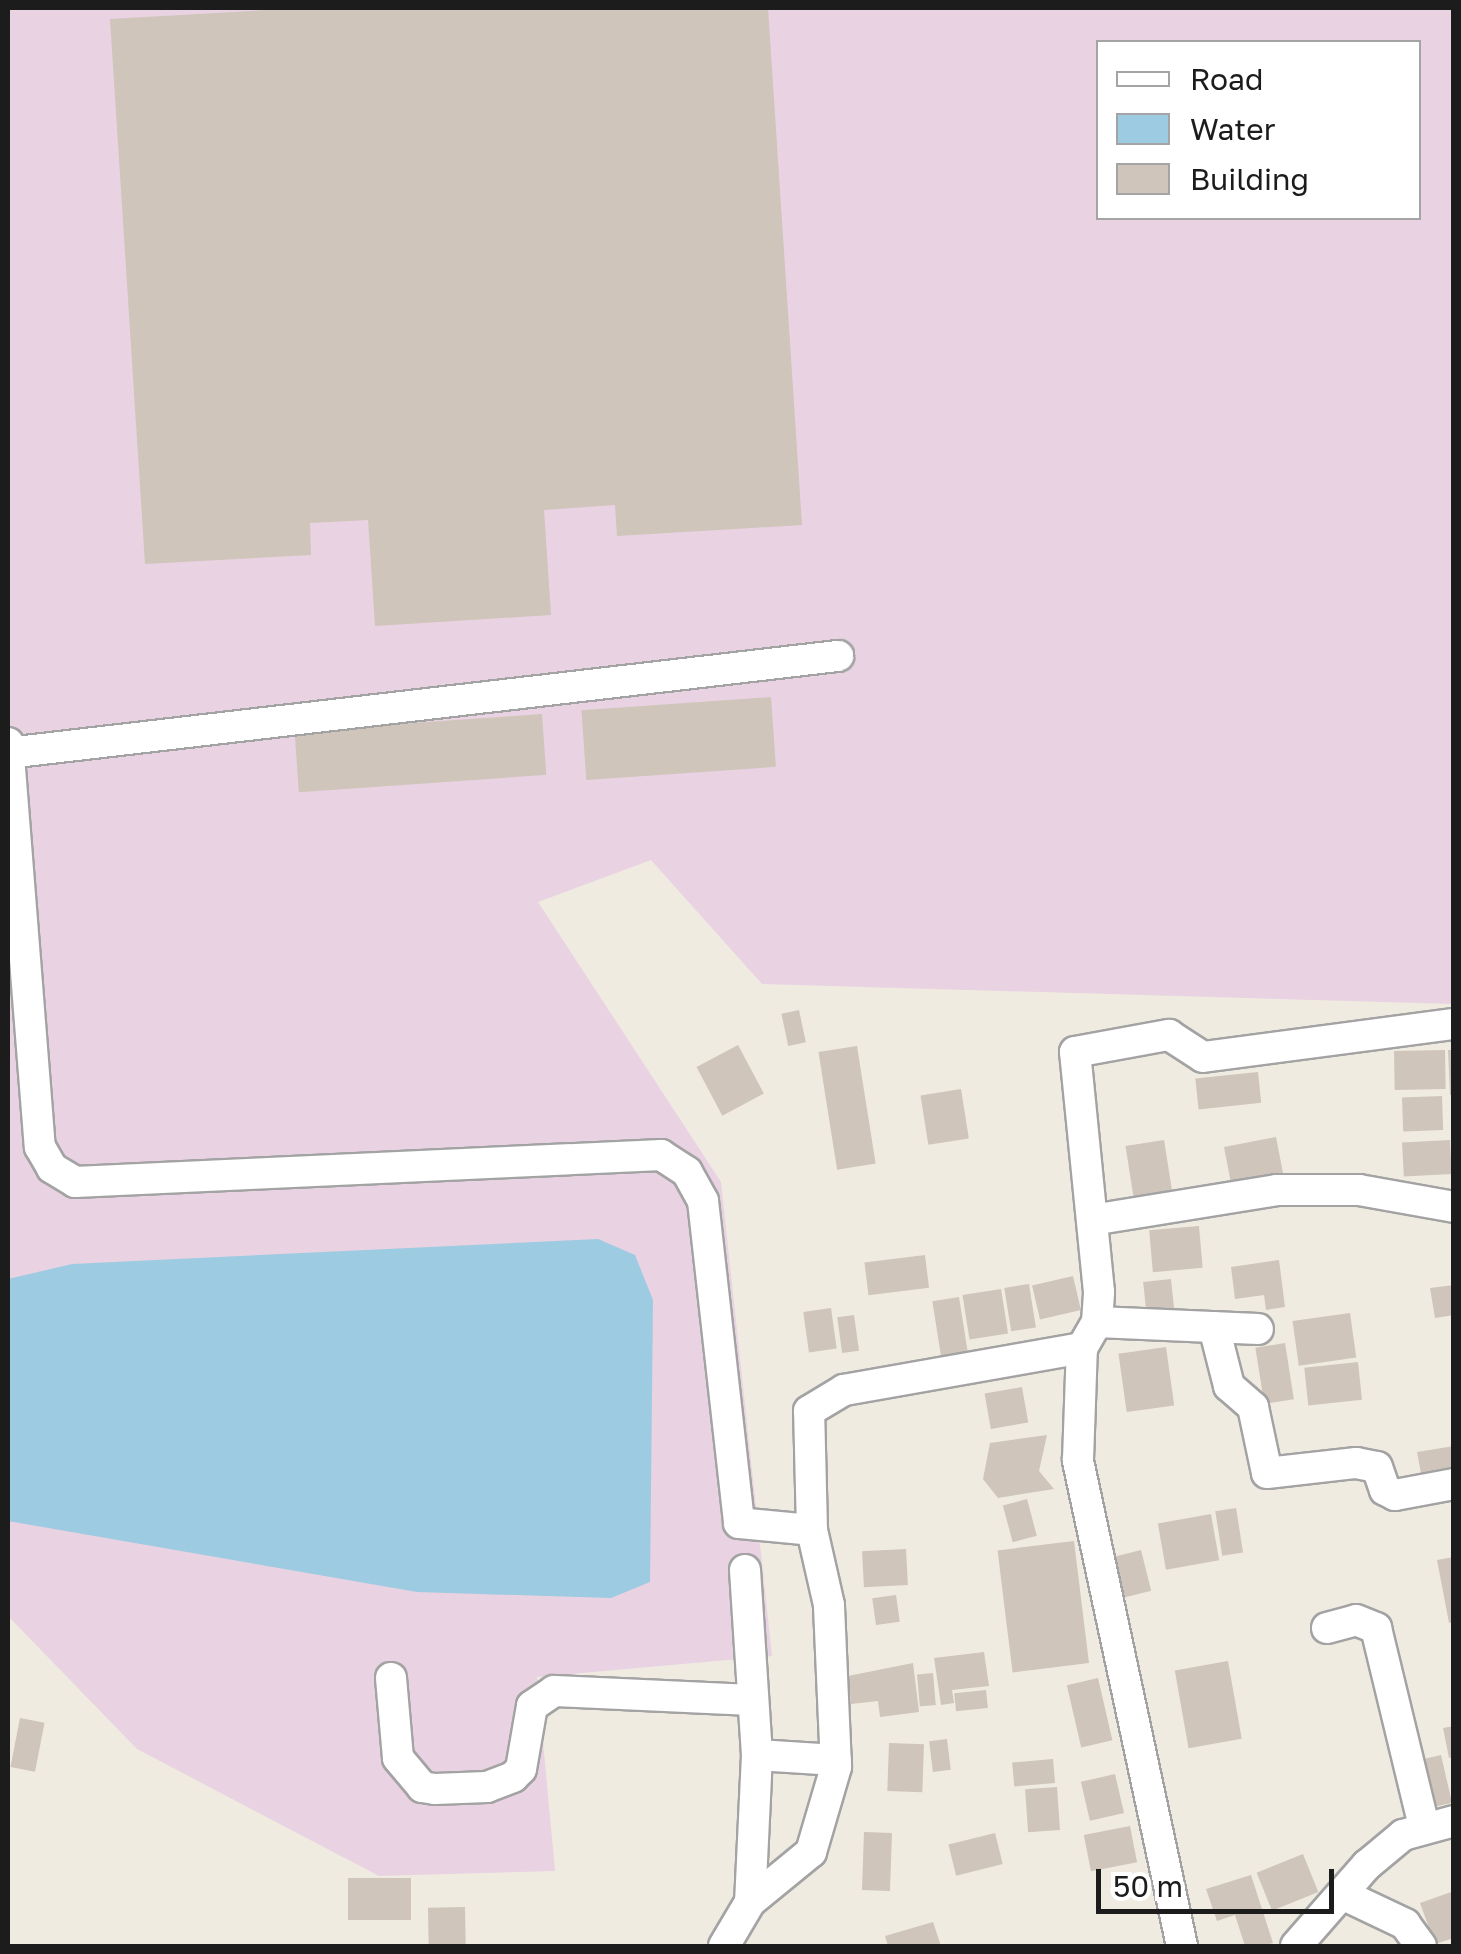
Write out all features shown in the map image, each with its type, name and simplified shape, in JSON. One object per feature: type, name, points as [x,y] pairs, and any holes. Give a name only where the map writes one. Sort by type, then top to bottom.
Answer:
[{"type":"street","points":[[8,753],[838,656]]},
{"type":"street","points":[[8,743],[13,876],[40,1147],[52,1168],[75,1182],[660,1155],[687,1172],[703,1201],[739,1523],[812,1530]]},
{"type":"street","points":[[1182,1946],[1078,1460],[1090,1335],[1092,1220],[1075,1052],[1169,1035],[1202,1058],[1454,1024]]},
{"type":"street","points":[[1092,1220],[1277,1190],[1359,1190],[1454,1207]]},
{"type":"street","points":[[1214,1326],[1229,1386],[1252,1407],[1267,1472],[1372,1464],[1385,1490],[1395,1495],[1454,1484]]},
{"type":"street","points":[[724,1946],[750,1902],[811,1852],[836,1760],[829,1605],[812,1530],[806,1430],[813,1404],[844,1390],[1090,1335],[1214,1326],[1258,1329]]},
{"type":"street","points":[[744,1570],[756,1755],[750,1902]]},
{"type":"street","points":[[1296,1946],[1367,1865],[1439,1824],[1376,1628],[1356,1620],[1327,1628]]},
{"type":"street","points":[[391,1678],[398,1758],[422,1787],[435,1789],[487,1787],[514,1777],[521,1769],[532,1706],[554,1692],[754,1700]]},
{"type":"street","points":[[756,1755],[836,1760]]},
{"type":"street","points":[[1344,1894],[1405,1924],[1421,1946]]},
{"type":"shaded area","points":[[8,8],[1453,8],[1453,1004],[762,984],[651,860],[538,902],[721,1182],[772,1656],[537,1677],[555,1871],[379,1876],[137,1749],[8,1616]]},
{"type":"water","points":[[598,1239],[635,1255],[653,1300],[650,1582],[611,1598],[417,1592],[8,1521],[8,1279],[72,1264]]},
{"type":"building","points":[[302,8],[768,8],[802,525],[617,536],[615,505],[544,510],[551,615],[375,626],[368,520],[310,523],[311,555],[145,564],[110,19]]},
{"type":"building","points":[[771,697],[776,767],[586,780],[581,710]]},
{"type":"building","points":[[542,714],[546,775],[299,792],[295,731]]},
{"type":"building","points":[[799,1010],[806,1042],[788,1046],[781,1014]]},
{"type":"building","points":[[738,1045],[764,1094],[722,1116],[697,1067]]},
{"type":"building","points":[[857,1046],[876,1164],[837,1170],[818,1052]]},
{"type":"building","points":[[1445,1050],[1446,1089],[1395,1090],[1394,1051]]},
{"type":"building","points":[[1448,1050],[1454,1050],[1454,1095],[1450,1095]]},
{"type":"building","points":[[1258,1072],[1261,1103],[1199,1109],[1195,1079]]},
{"type":"building","points":[[961,1089],[969,1138],[928,1145],[921,1095]]},
{"type":"building","points":[[1442,1096],[1443,1130],[1403,1131],[1402,1097]]},
{"type":"building","points":[[1276,1137],[1285,1183],[1233,1193],[1224,1147]]},
{"type":"building","points":[[1164,1140],[1174,1203],[1135,1209],[1125,1146]]},
{"type":"building","points":[[1450,1140],[1452,1174],[1404,1176],[1402,1143]]},
{"type":"building","points":[[1199,1226],[1203,1268],[1153,1272],[1149,1230]]},
{"type":"building","points":[[925,1255],[929,1288],[868,1295],[864,1262]]},
{"type":"building","points":[[1279,1260],[1285,1307],[1266,1310],[1264,1295],[1235,1299],[1231,1267]]},
{"type":"building","points":[[1073,1276],[1081,1310],[1040,1320],[1032,1285]]},
{"type":"building","points":[[1171,1279],[1175,1315],[1147,1318],[1143,1282]]},
{"type":"building","points":[[1029,1284],[1036,1327],[1011,1331],[1004,1288]]},
{"type":"building","points":[[1454,1285],[1454,1315],[1435,1318],[1430,1288]]},
{"type":"building","points":[[1001,1289],[1008,1333],[970,1340],[962,1295]]},
{"type":"building","points":[[959,1297],[968,1354],[941,1359],[932,1301]]},
{"type":"building","points":[[831,1308],[837,1349],[809,1352],[803,1312]]},
{"type":"building","points":[[1350,1313],[1356,1358],[1299,1366],[1293,1321]]},
{"type":"building","points":[[854,1315],[859,1351],[842,1353],[837,1317]]},
{"type":"building","points":[[1285,1343],[1294,1399],[1264,1404],[1255,1348]]},
{"type":"building","points":[[1166,1347],[1174,1405],[1127,1412],[1118,1354]]},
{"type":"building","points":[[1358,1362],[1362,1400],[1308,1405],[1304,1368]]},
{"type":"building","points":[[1022,1387],[1028,1422],[991,1429],[985,1394]]},
{"type":"building","points":[[1047,1435],[1039,1471],[1054,1489],[998,1498],[983,1479],[990,1443]]},
{"type":"building","points":[[1454,1446],[1454,1483],[1424,1489],[1417,1452]]},
{"type":"building","points":[[1027,1499],[1037,1536],[1013,1542],[1003,1505]]},
{"type":"building","points":[[1236,1508],[1243,1552],[1222,1556],[1215,1511]]},
{"type":"building","points":[[1211,1514],[1219,1560],[1166,1570],[1158,1523]]},
{"type":"building","points":[[1074,1541],[1089,1663],[1013,1672],[998,1550]]},
{"type":"building","points":[[906,1549],[908,1585],[864,1587],[862,1551]]},
{"type":"building","points":[[1141,1550],[1151,1591],[1117,1599],[1107,1558]]},
{"type":"building","points":[[1454,1557],[1454,1622],[1449,1623],[1437,1560]]},
{"type":"building","points":[[896,1595],[900,1622],[876,1625],[872,1598]]},
{"type":"building","points":[[984,1652],[989,1686],[952,1690],[954,1703],[941,1705],[934,1658]]},
{"type":"building","points":[[1228,1661],[1242,1739],[1189,1748],[1175,1670]]},
{"type":"building","points":[[913,1663],[919,1712],[880,1717],[878,1701],[851,1704],[848,1676]]},
{"type":"building","points":[[933,1673],[936,1705],[920,1706],[917,1674]]},
{"type":"building","points":[[1098,1678],[1112,1740],[1081,1748],[1067,1685]]},
{"type":"building","points":[[986,1690],[988,1708],[956,1711],[954,1693]]},
{"type":"building","points":[[20,1718],[45,1723],[35,1772],[10,1767]]},
{"type":"building","points":[[1454,1726],[1454,1757],[1449,1758],[1443,1728]]},
{"type":"building","points":[[947,1739],[951,1770],[933,1772],[929,1741]]},
{"type":"building","points":[[889,1743],[924,1744],[922,1792],[887,1791]]},
{"type":"building","points":[[1441,1755],[1452,1803],[1432,1807],[1421,1760]]},
{"type":"building","points":[[1053,1759],[1055,1783],[1014,1786],[1012,1763]]},
{"type":"building","points":[[1115,1774],[1124,1813],[1090,1821],[1081,1782]]},
{"type":"building","points":[[1057,1787],[1060,1830],[1028,1832],[1025,1789]]},
{"type":"building","points":[[1130,1826],[1137,1862],[1091,1871],[1084,1835]]},
{"type":"building","points":[[864,1832],[892,1833],[890,1891],[862,1890]]},
{"type":"building","points":[[995,1833],[1003,1864],[956,1876],[948,1845]]},
{"type":"building","points":[[1303,1854],[1318,1892],[1272,1911],[1257,1873]]},
{"type":"building","points":[[1251,1875],[1273,1943],[1262,1946],[1245,1946],[1235,1915],[1217,1921],[1206,1889]]},
{"type":"building","points":[[348,1878],[411,1878],[411,1920],[348,1920]]},
{"type":"building","points":[[1454,1891],[1454,1938],[1435,1944],[1420,1903]]},
{"type":"building","points":[[465,1907],[466,1946],[429,1946],[428,1908]]},
{"type":"building","points":[[933,1922],[941,1946],[888,1946],[885,1936]]}]
